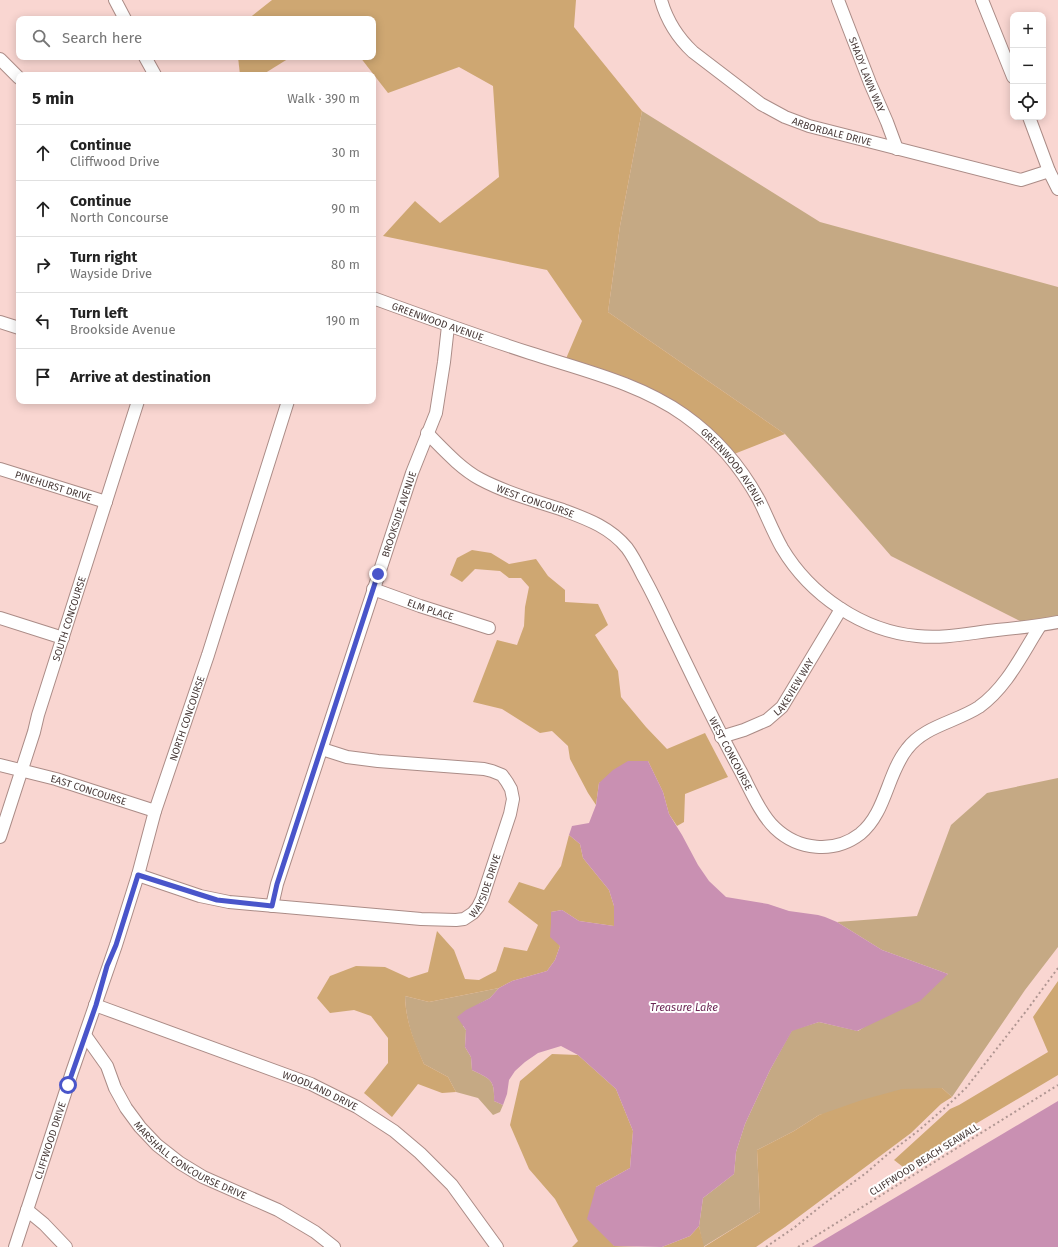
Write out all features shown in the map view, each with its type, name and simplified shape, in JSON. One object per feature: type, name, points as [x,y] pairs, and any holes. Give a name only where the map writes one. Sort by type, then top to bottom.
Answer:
[{"type":"street","points":[[115,0],[123,16]]},
{"type":"street","name":"ARBORDALE DRIVE","points":[[661,0],[669,22],[683,43],[704,62],[761,104],[785,117],[810,126],[1021,180],[1049,171]]},
{"type":"street","name":"SHADY LAWN WAY","points":[[838,0],[897,149]]},
{"type":"street","points":[[982,0],[1010,70]]},
{"type":"street","points":[[0,59],[16,75]]},
{"type":"street","points":[[147,60],[153,72]]},
{"type":"street","points":[[1030,120],[1049,171],[1058,189]]},
{"type":"street","name":"GREENWOOD AVENUE","points":[[376,299],[448,326],[632,386],[658,398],[684,415],[714,441],[741,473],[758,500],[782,548],[798,571],[818,592],[841,609],[862,621],[893,632],[915,636],[948,637],[1040,626],[1058,622]]},
{"type":"street","points":[[0,322],[16,327]]},
{"type":"street","name":"BROOKSIDE AVENUE","points":[[272,906],[277,884],[373,588],[412,473],[436,413],[448,326]]},
{"type":"street","name":"SOUTH CONCOURSE","points":[[0,837],[137,404]]},
{"type":"street","name":"NORTH CONCOURSE","points":[[85,1035],[138,875],[156,811],[208,655],[287,404]]},
{"type":"street","name":"WEST CONCOURSE","points":[[427,434],[458,464],[481,479],[508,491],[589,519],[607,529],[620,540],[633,557],[654,596],[721,737],[763,812],[772,826],[784,837],[804,846],[818,848],[833,846],[848,841],[859,834],[873,820],[896,766],[907,748],[927,732],[962,716],[987,701],[1006,680],[1040,626]]},
{"type":"street","name":"PINEHURST DRIVE","points":[[0,469],[106,502]]},
{"type":"street","name":"ELM PLACE","points":[[373,588],[420,606],[489,628]]},
{"type":"street","name":"LAKEVIEW WAY","points":[[721,737],[744,730],[766,720],[782,707],[841,609]]},
{"type":"street","points":[[0,618],[63,638]]},
{"type":"street","name":"WAYSIDE DRIVE","points":[[138,875],[217,900],[421,919],[456,920],[464,919],[473,914],[478,907],[491,877],[510,814],[512,799],[511,789],[502,775],[484,769],[378,761],[347,757],[322,749]]},
{"type":"street","name":"EAST CONCOURSE","points":[[0,765],[56,779],[156,811]]},
{"type":"street","name":"WOODLAND DRIVE","points":[[96,1005],[311,1084],[357,1107],[394,1131],[420,1153],[452,1185],[497,1247]]},
{"type":"street","name":"CLIFFWOOD DRIVE","points":[[15,1247],[85,1035]]},
{"type":"street","name":"MARSHALL CONCOURSE DRIVE","points":[[85,1035],[107,1066],[115,1088],[126,1108],[140,1127],[157,1145],[180,1163],[203,1177],[292,1217],[334,1247]]},
{"type":"street","points":[[27,1210],[44,1224],[66,1247]]},
{"type":"path","points":[[766,1247],[795,1227],[918,1131],[966,1088],[1058,968]]},
{"type":"path","name":"CLIFFWOOD BEACH SEAWALL","points":[[798,1247],[1058,1085]]},
{"type":"shaded area","points":[[272,0],[576,0],[574,27],[642,111],[620,226],[608,312],[785,434],[729,456],[636,386],[565,361],[582,321],[547,270],[383,236],[415,201],[440,223],[499,177],[493,86],[459,67],[388,93],[376,78],[376,72],[372,72],[362,60],[376,60],[376,16],[252,16]]},
{"type":"shaded area","points":[[238,60],[286,60],[267,72],[240,72]]},
{"type":"shaded area","points":[[642,111],[820,222],[1058,287],[1058,619],[1022,622],[891,556],[785,434],[608,312],[620,226]]},
{"type":"shaded area","points":[[472,550],[491,553],[509,564],[536,559],[548,576],[565,590],[565,602],[598,604],[608,625],[595,635],[618,671],[621,697],[667,749],[705,733],[728,777],[685,794],[684,822],[677,826],[669,814],[663,792],[648,761],[599,783],[596,805],[570,759],[568,746],[552,731],[540,733],[502,709],[473,702],[497,640],[517,645],[524,626],[525,607],[529,587],[521,578],[509,578],[500,571],[475,569],[462,582],[450,575],[457,558]]},
{"type":"shaded area","points":[[1058,778],[1058,947],[1025,990],[952,1097],[942,1088],[819,1115],[794,1131],[757,1150],[760,1212],[703,1247],[699,1226],[703,1198],[734,1174],[736,1152],[745,1124],[770,1070],[792,1030],[819,1022],[858,1031],[948,974],[882,950],[837,922],[917,916],[951,825],[987,793]]},
{"type":"shaded area","points":[[569,835],[580,844],[583,858],[609,890],[614,906],[614,926],[579,921],[562,910],[551,912],[551,923],[560,946],[555,960],[547,971],[512,981],[499,988],[429,1002],[405,996],[409,1023],[424,1064],[448,1077],[456,1092],[442,1093],[418,1084],[392,1117],[364,1093],[388,1063],[388,1038],[371,1016],[354,1010],[330,1013],[317,998],[330,976],[356,966],[385,967],[409,978],[428,972],[437,931],[454,950],[465,979],[479,980],[496,971],[504,947],[527,951],[538,925],[508,902],[519,882],[544,890],[561,866]]},
{"type":"shaded area","points":[[1058,981],[1058,1075],[903,1167],[894,1160],[950,1109],[1048,1052],[1033,1017]]},
{"type":"shaded area","points":[[499,988],[490,998],[479,1004],[463,1026],[466,1030],[465,1047],[471,1057],[472,1070],[490,1081],[494,1088],[494,1101],[503,1105],[500,1112],[493,1115],[478,1098],[456,1092],[448,1077],[424,1064],[411,1031],[405,996],[429,1002]]},
{"type":"shaded area","points":[[552,1054],[578,1055],[616,1089],[633,1131],[630,1168],[596,1187],[614,1246],[638,1247],[572,1247],[578,1241],[555,1199],[529,1169],[510,1125],[520,1081]]},
{"type":"shaded area","points":[[942,1088],[952,1097],[941,1104],[911,1133],[756,1247],[704,1247],[760,1212],[757,1150],[794,1131],[819,1115],[862,1100],[902,1089]]},
{"type":"shaded area","points":[[699,1226],[704,1247],[662,1247],[690,1236]]},
{"type":"water","name":"Treasure Lake","points":[[628,761],[648,761],[663,792],[669,814],[698,865],[709,881],[726,897],[768,904],[789,911],[825,917],[837,922],[882,950],[948,974],[920,1001],[857,1031],[819,1022],[792,1031],[770,1070],[745,1124],[736,1152],[734,1174],[703,1198],[699,1226],[690,1236],[662,1247],[614,1246],[587,1219],[596,1187],[630,1168],[633,1131],[616,1089],[578,1055],[561,1046],[538,1053],[525,1062],[515,1071],[509,1080],[507,1094],[503,1105],[494,1101],[494,1088],[490,1081],[472,1070],[471,1057],[465,1047],[466,1030],[457,1017],[466,1010],[490,998],[499,988],[512,981],[547,971],[555,960],[560,946],[550,937],[551,912],[562,910],[579,921],[614,926],[614,906],[609,890],[583,858],[580,844],[569,835],[572,826],[589,823],[596,805],[599,783],[613,770]]},
{"type":"water","points":[[1058,1101],[1058,1247],[812,1247]]},
{"type":"route","points":[[68,1085],[96,1005],[107,966],[116,945],[138,875],[200,896],[217,900],[272,906],[277,884],[378,574]]}]
